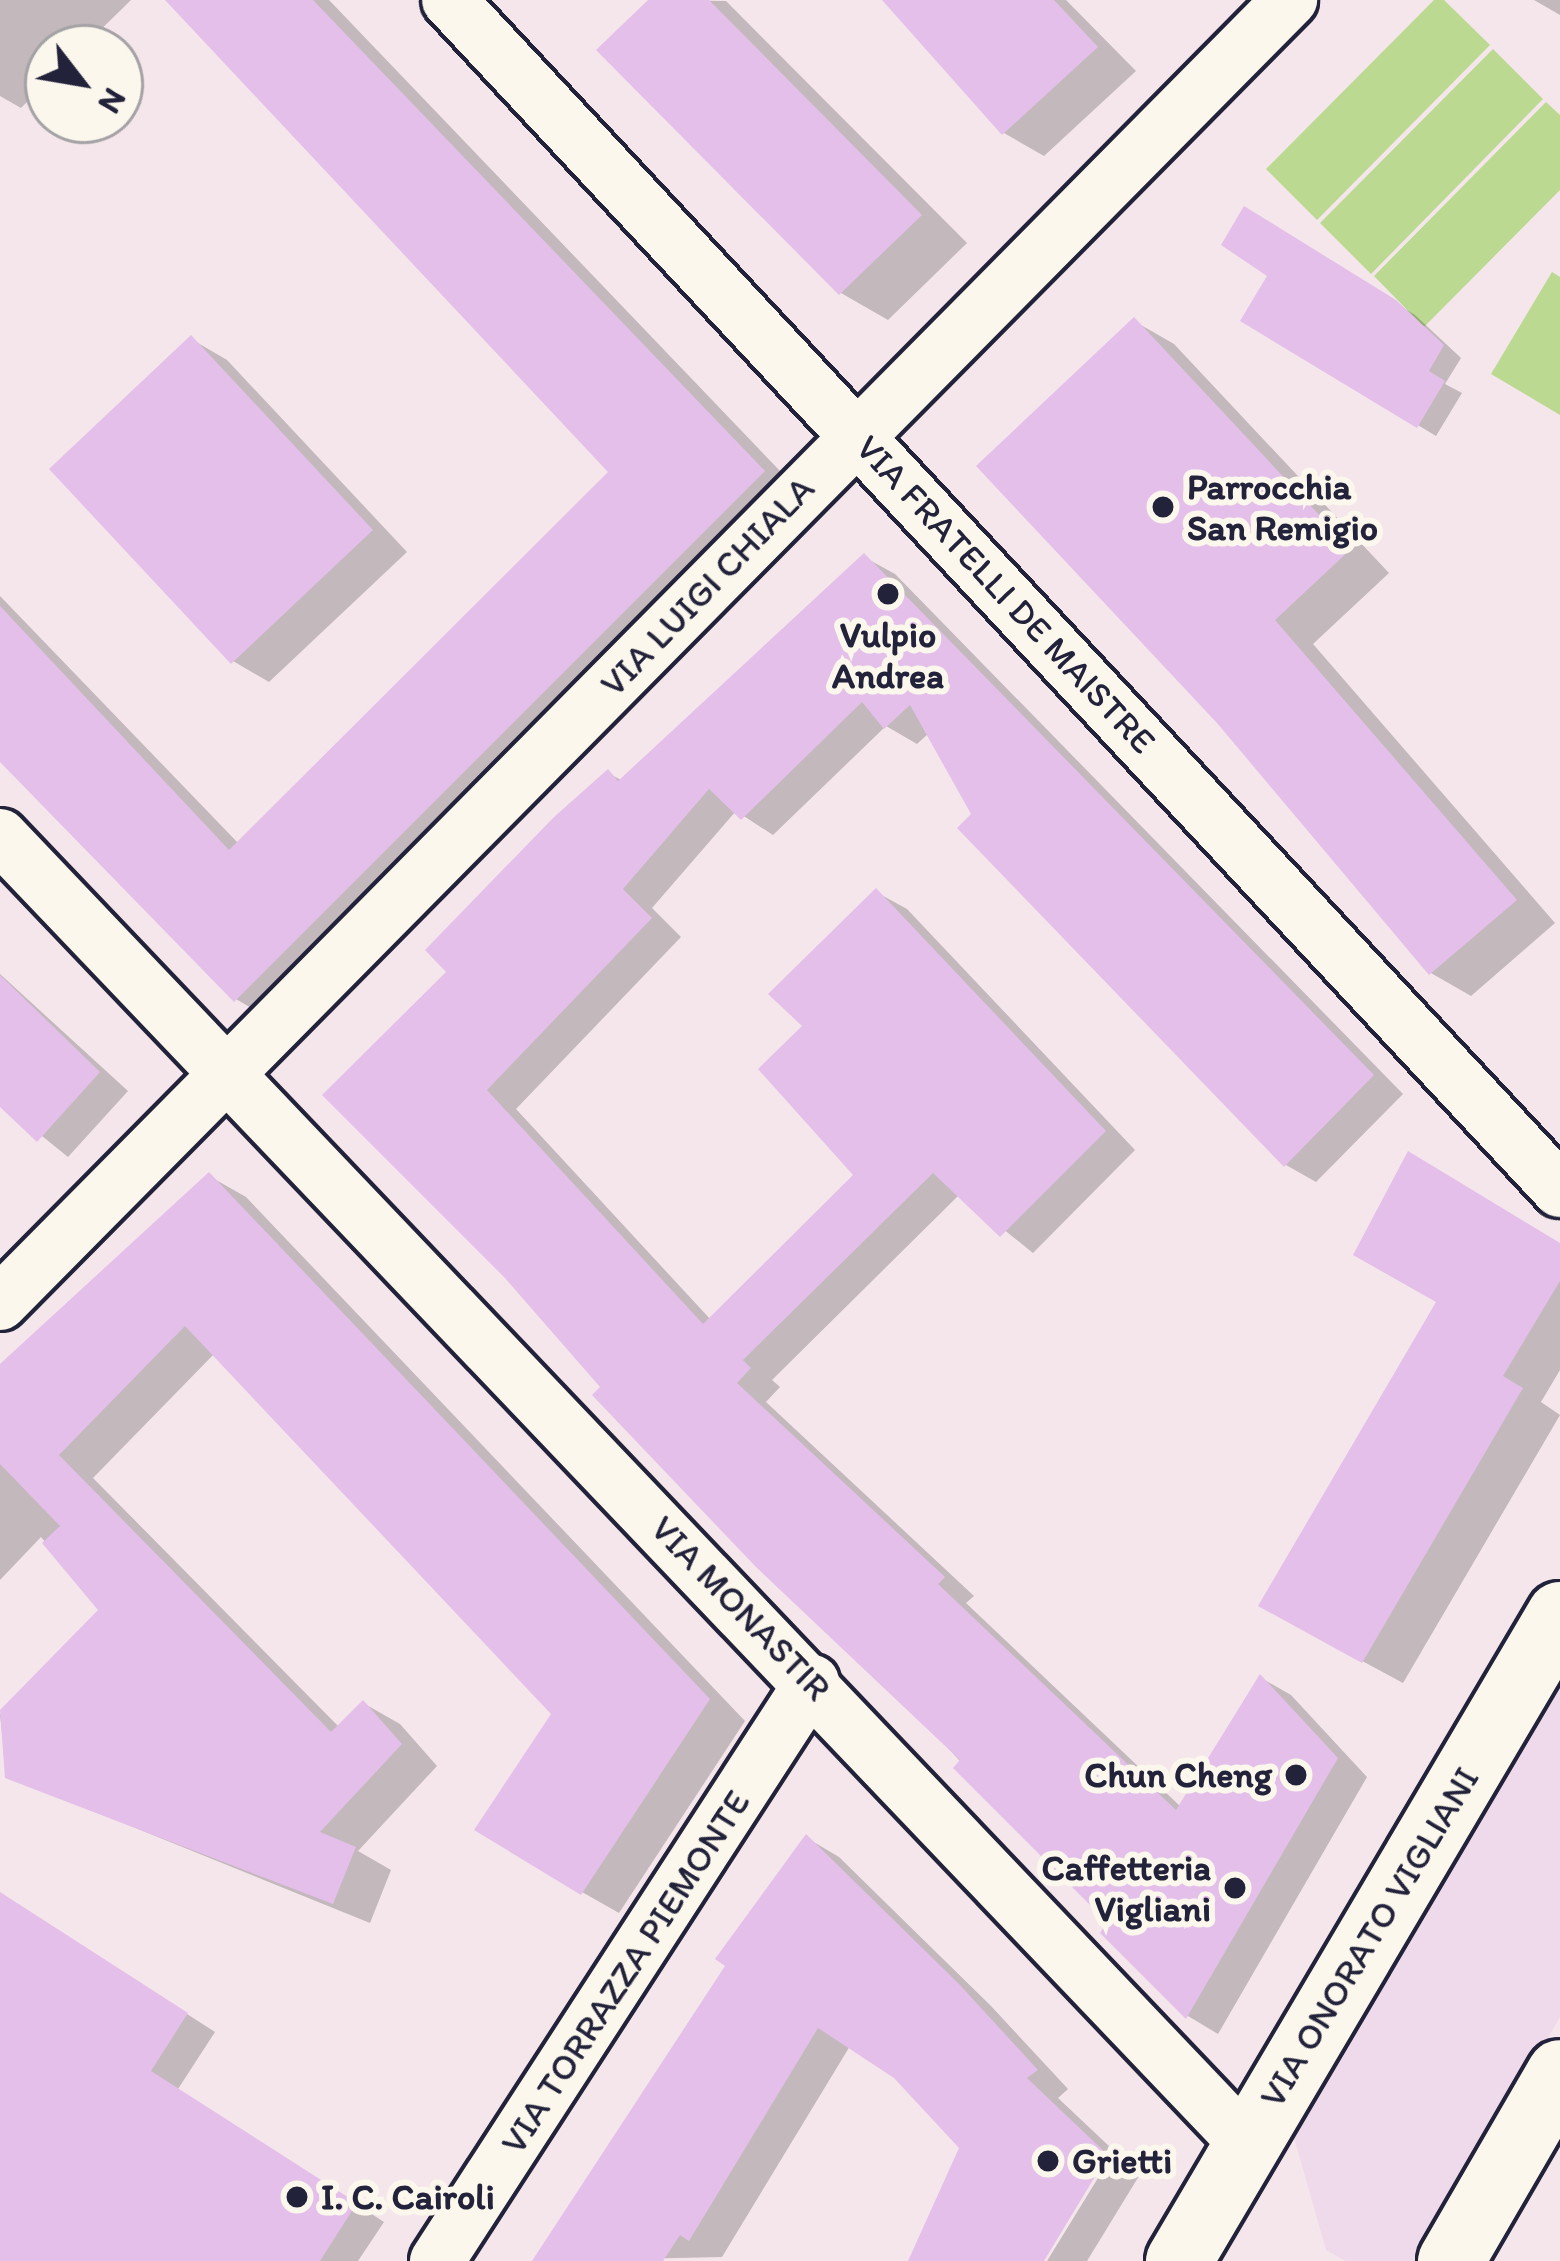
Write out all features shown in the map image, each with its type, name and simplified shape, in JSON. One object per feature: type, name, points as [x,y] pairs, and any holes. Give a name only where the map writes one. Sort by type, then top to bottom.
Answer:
[{"type":"main road","name":"VIA ONORATO VIGLIANI","points":[[1179,2261],[1560,1615]]},
{"type":"main road","points":[[1450,2261],[1560,2073]]},
{"type":"street","name":"VIA FRATELLI DE MAISTRE","points":[[449,0],[1560,1190]]},
{"type":"street","name":"VIA LUIGI CHIALA","points":[[231,1076],[856,433],[1290,0]]},
{"type":"street","name":"VIA MONASTIR","points":[[0,836],[812,1682],[1247,2144]]},
{"type":"street","points":[[0,1303],[231,1076]]},
{"type":"street","name":"VIA TORRAZZA PIEMONTE","points":[[437,2261],[812,1682]]},
{"type":"shaded area","points":[[1560,1671],[1560,2017],[1419,2261],[1345,2261],[1326,2250],[1289,2120]]},
{"type":"green space","points":[[1434,0],[1444,0],[1490,45],[1317,220],[1266,169]]},
{"type":"green space","points":[[1493,49],[1543,99],[1371,274],[1320,223]]},
{"type":"green space","points":[[1546,102],[1560,115],[1560,190],[1424,327],[1374,276]]},
{"type":"green space","points":[[1552,272],[1560,277],[1560,415],[1491,374]]},
{"type":"building","points":[[165,0],[313,0],[765,471],[234,1002],[0,762],[0,606],[229,850],[608,472]]},
{"type":"building","points":[[648,0],[709,0],[922,215],[839,295],[596,50]]},
{"type":"building","points":[[882,0],[1054,0],[1098,47],[1002,135]]},
{"type":"building","points":[[1244,206],[1396,300],[1444,345],[1429,371],[1445,381],[1417,428],[1240,321],[1267,276],[1221,245]]},
{"type":"building","name":"Parrocchia San Remigio","points":[[1134,317],[1351,549],[1275,620],[1517,900],[1429,975],[1217,723],[976,466]]},
{"type":"building","points":[[191,335],[373,530],[231,664],[49,469]]},
{"type":"building","points":[[864,553],[1374,1075],[1284,1167],[957,828],[971,814],[910,705],[884,729],[862,702],[741,820],[709,789],[623,889],[652,918],[487,1090],[703,1324],[853,1175],[758,1069],[802,1026],[768,994],[876,888],[1106,1131],[1000,1237],[933,1173],[743,1360],[751,1368],[737,1383],[945,1577],[938,1584],[1176,1810],[1260,1674],[1338,1758],[1186,2019],[1100,1933],[1107,1922],[953,1768],[960,1760],[756,1567],[592,1395],[600,1387],[505,1278],[322,1095],[446,972],[425,950],[553,818],[608,769],[618,781]]},
{"type":"building","points":[[0,975],[100,1072],[37,1142],[0,1107]]},
{"type":"building","points":[[1408,1151],[1560,1243],[1560,1281],[1503,1376],[1523,1388],[1362,1663],[1258,1606],[1436,1302],[1353,1255]]},
{"type":"building","points":[[209,1172],[710,1699],[581,1895],[474,1830],[551,1714],[185,1326],[59,1455],[331,1732],[363,1700],[402,1744],[320,1832],[356,1847],[333,1904],[5,1778],[0,1710],[98,1610],[42,1543],[60,1526],[0,1464],[0,1364]]},
{"type":"building","points":[[806,1834],[959,1984],[1038,2070],[1027,2078],[1108,2155],[1044,2261],[908,2261],[959,2148],[894,2078],[818,2028],[689,2241],[680,2235],[663,2261],[532,2261],[725,1966],[715,1959]]},
{"type":"building","points":[[0,1892],[188,2013],[151,2071],[357,2203],[320,2261],[0,2261]]},
{"type":"place","name":"Parrocchia San Remigio","points":[[1163,507]]},
{"type":"place","name":"Vulpio Andrea","points":[[888,594]]},
{"type":"place","name":"Chun Cheng","points":[[1296,1775]]},
{"type":"place","name":"Caffetteria Vigliani","points":[[1235,1888]]},
{"type":"place","name":"Grietti","points":[[1048,2161]]},
{"type":"place","name":"I. C. Cairoli","points":[[297,2197]]}]
